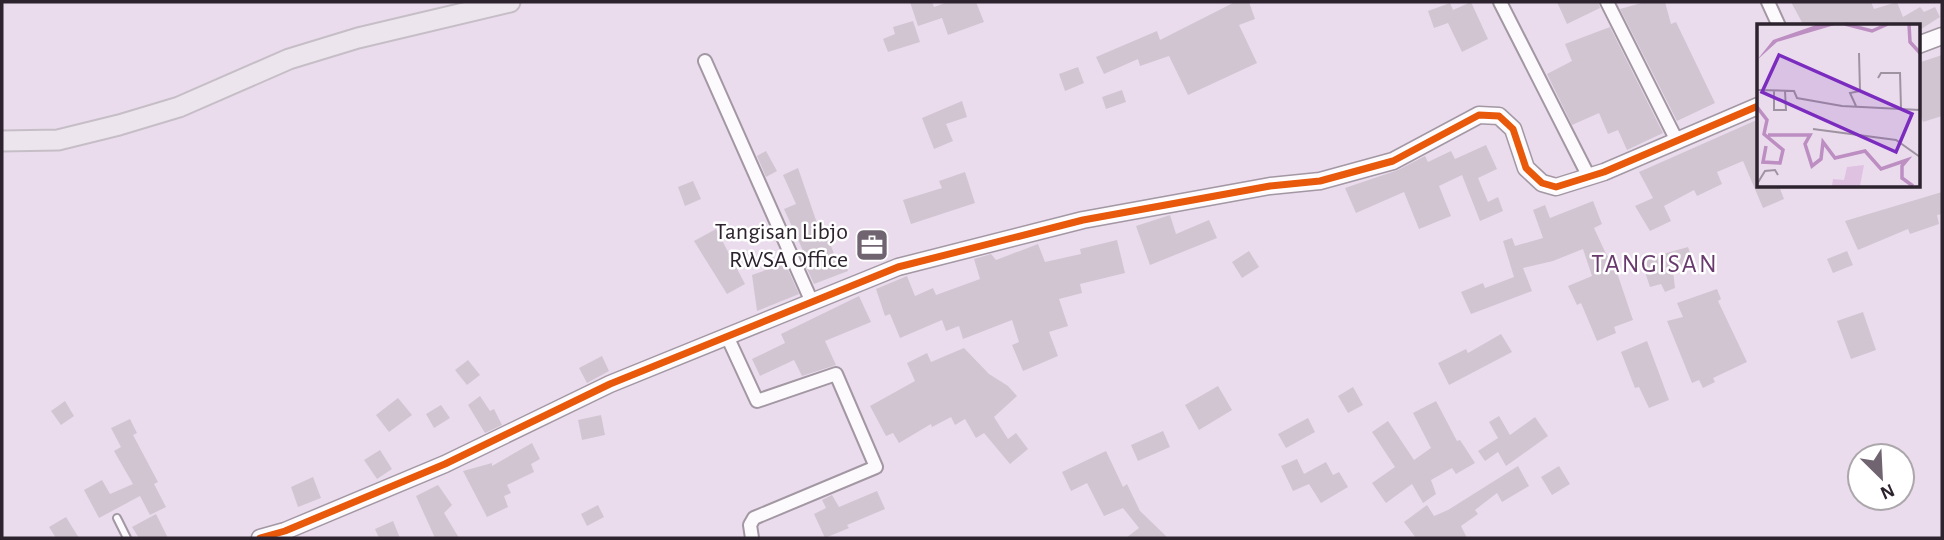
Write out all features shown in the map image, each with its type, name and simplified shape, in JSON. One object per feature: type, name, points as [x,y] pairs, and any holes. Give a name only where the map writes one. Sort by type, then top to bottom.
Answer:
[{"type":"main road","points":[[2,141],[58,140],[119,125],[180,107],[289,58],[359,38],[510,2]]},
{"type":"street","points":[[1500,2],[1589,177]]},
{"type":"street","points":[[1607,2],[1676,139]]},
{"type":"street","points":[[1768,2],[1778,24]]},
{"type":"street","points":[[1920,44],[1942,36]]},
{"type":"street","points":[[705,61],[811,300]]},
{"type":"street","points":[[260,538],[287,535],[445,464],[610,384],[811,300],[898,267],[1083,220],[1344,175],[1392,161],[1479,115],[1499,116],[1513,129],[1526,168],[1542,183],[1556,187],[1589,177],[1757,107]]},
{"type":"street","points":[[727,336],[757,401],[836,374],[877,467],[754,518],[750,526],[752,538]]},
{"type":"lane","points":[[117,518],[127,538]]},
{"type":"building","points":[[910,2],[932,2],[934,7],[948,2],[976,2],[984,22],[948,35],[942,18],[918,26]]},
{"type":"building","points":[[1235,2],[1249,2],[1255,19],[1239,25],[1257,63],[1188,95],[1169,56],[1140,66],[1138,59],[1104,74],[1096,57],[1157,31],[1160,40]]},
{"type":"building","points":[[1471,2],[1488,39],[1462,52],[1448,23],[1434,28],[1428,11],[1450,3],[1453,10]]},
{"type":"building","points":[[1557,2],[1598,2],[1600,8],[1567,24]]},
{"type":"building","points":[[1645,2],[1665,2],[1671,24],[1676,22],[1715,103],[1677,121],[1620,9]]},
{"type":"building","points":[[1791,2],[1871,2],[1874,9],[1897,2],[1903,17],[1920,7],[1924,12],[1935,7],[1940,17],[1920,30],[1920,24],[1803,24]]},
{"type":"building","points":[[913,21],[920,42],[888,52],[883,39],[895,34],[893,27]]},
{"type":"building","points":[[1610,27],[1663,133],[1627,150],[1618,130],[1608,134],[1599,113],[1572,125],[1547,74],[1572,61],[1565,44]]},
{"type":"building","points":[[1942,55],[1942,116],[1923,122],[1920,113],[1920,62]]},
{"type":"building","points":[[1078,67],[1084,83],[1065,91],[1059,74]]},
{"type":"building","points":[[1122,90],[1126,102],[1106,109],[1102,97]]},
{"type":"building","points":[[962,101],[967,117],[946,124],[953,141],[934,149],[922,118]]},
{"type":"building","points":[[1757,120],[1757,187],[1779,187],[1784,199],[1763,208],[1743,161],[1717,172],[1722,184],[1697,196],[1694,190],[1664,206],[1671,221],[1650,231],[1635,206],[1653,198],[1639,172]]},
{"type":"building","points":[[1486,145],[1497,169],[1478,178],[1488,202],[1498,197],[1503,211],[1480,221],[1462,175],[1439,186],[1451,216],[1419,229],[1404,192],[1356,213],[1345,188],[1398,170],[1425,156],[1428,162],[1451,151],[1455,159]]},
{"type":"building","points":[[766,151],[777,171],[766,177],[757,156]]},
{"type":"building","points":[[798,168],[818,226],[822,224],[835,256],[841,254],[848,271],[814,284],[801,256],[805,255],[784,209],[796,204],[783,175]]},
{"type":"building","points":[[965,172],[975,203],[911,224],[903,200],[942,188],[939,181]]},
{"type":"building","points":[[693,181],[701,199],[685,206],[678,187]]},
{"type":"building","points":[[1942,192],[1942,214],[1937,215],[1939,224],[1910,234],[1908,229],[1858,250],[1845,221]]},
{"type":"building","points":[[1593,201],[1602,224],[1594,228],[1607,256],[1611,255],[1633,320],[1614,327],[1616,333],[1597,341],[1581,303],[1577,305],[1568,286],[1592,276],[1583,249],[1553,261],[1523,268],[1532,291],[1471,314],[1461,292],[1483,283],[1485,288],[1514,277],[1503,241],[1512,238],[1515,246],[1543,238],[1533,210],[1545,205],[1550,218]]},
{"type":"building","points":[[1170,215],[1176,234],[1209,220],[1217,238],[1150,265],[1136,226]]},
{"type":"building","points":[[716,229],[745,284],[727,294],[694,241]]},
{"type":"building","name":"Tangisan Libjo RWSA Office","points":[[878,231],[885,251],[865,259],[858,238]]},
{"type":"building","points":[[1117,240],[1125,273],[1080,284],[1082,293],[1059,299],[1068,326],[1049,332],[1058,356],[1023,371],[1012,345],[1019,342],[1012,320],[963,339],[959,326],[946,331],[942,320],[900,338],[890,314],[885,316],[876,289],[907,276],[915,296],[933,288],[936,295],[980,279],[974,259],[991,254],[996,260],[1038,244],[1045,262],[1081,254],[1080,249]]},
{"type":"building","points":[[1688,247],[1694,264],[1673,271],[1675,288],[1665,292],[1661,284],[1650,287],[1641,260]]},
{"type":"building","points":[[1249,251],[1259,267],[1242,278],[1232,262]]},
{"type":"building","points":[[1847,251],[1853,265],[1833,273],[1827,259]]},
{"type":"building","points":[[785,263],[799,294],[757,311],[752,275]]},
{"type":"building","points":[[1717,289],[1721,299],[1718,301],[1747,362],[1713,378],[1715,382],[1703,388],[1699,380],[1692,383],[1667,321],[1683,317],[1677,303]]},
{"type":"building","points":[[859,296],[871,322],[825,341],[836,365],[802,376],[794,360],[760,376],[752,359],[785,343],[781,334]]},
{"type":"building","points":[[1863,312],[1876,350],[1851,359],[1837,321]]},
{"type":"building","points":[[1501,334],[1512,352],[1449,385],[1438,363],[1466,349],[1468,353]]},
{"type":"building","points":[[1647,341],[1669,400],[1649,408],[1639,387],[1635,388],[1621,352]]},
{"type":"building","points":[[964,348],[989,374],[1008,386],[1017,396],[994,417],[1008,439],[1016,433],[1028,449],[1010,464],[984,433],[976,438],[965,419],[955,425],[951,417],[932,427],[931,424],[899,443],[893,433],[886,436],[870,406],[915,381],[907,363],[927,353],[931,362]]},
{"type":"building","points":[[602,356],[609,371],[587,383],[579,368]]},
{"type":"building","points":[[468,360],[480,375],[467,385],[455,370]]},
{"type":"building","points":[[1218,386],[1232,410],[1199,430],[1185,405]]},
{"type":"building","points":[[1353,387],[1363,405],[1348,413],[1338,396]]},
{"type":"building","points":[[480,396],[490,411],[494,409],[502,425],[485,433],[468,405]]},
{"type":"building","points":[[398,398],[412,415],[389,432],[376,415]]},
{"type":"building","points":[[65,401],[74,416],[61,425],[51,411]]},
{"type":"building","points":[[1436,401],[1457,441],[1460,440],[1475,463],[1456,474],[1452,468],[1431,480],[1436,494],[1423,503],[1412,484],[1386,503],[1372,483],[1395,467],[1372,432],[1388,421],[1414,460],[1431,448],[1413,413]]},
{"type":"building","points":[[441,405],[450,418],[434,428],[426,414]]},
{"type":"building","points":[[601,415],[605,435],[582,440],[578,420]]},
{"type":"building","points":[[1499,416],[1510,435],[1535,417],[1548,436],[1506,466],[1498,452],[1485,461],[1478,451],[1498,438],[1489,422]]},
{"type":"building","points":[[1308,418],[1315,432],[1286,448],[1278,434]]},
{"type":"building","points":[[130,419],[137,433],[133,435],[158,482],[154,484],[166,507],[150,515],[140,496],[99,518],[84,490],[102,480],[110,494],[133,484],[114,451],[121,447],[111,428]]},
{"type":"building","points":[[1163,431],[1170,447],[1138,461],[1131,445]]},
{"type":"building","points":[[532,443],[540,459],[531,464],[534,472],[507,485],[511,493],[504,496],[508,507],[487,517],[463,471],[492,463],[492,466]]},
{"type":"building","points":[[380,450],[392,469],[377,479],[364,460]]},
{"type":"building","points":[[1106,451],[1123,487],[1127,484],[1140,511],[1168,538],[1126,538],[1139,528],[1123,508],[1104,516],[1087,483],[1071,491],[1062,472]]},
{"type":"building","points":[[1297,459],[1304,474],[1326,462],[1333,475],[1339,472],[1348,487],[1321,503],[1309,484],[1293,491],[1281,466]]},
{"type":"building","points":[[1518,466],[1529,486],[1502,502],[1497,493],[1475,510],[1478,514],[1461,526],[1467,538],[1416,538],[1404,522],[1427,505],[1434,516],[1448,510]]},
{"type":"building","points":[[1559,466],[1570,484],[1552,495],[1541,477]]},
{"type":"building","points":[[313,477],[321,498],[298,507],[291,487]]},
{"type":"building","points":[[438,485],[452,505],[444,513],[459,538],[435,538],[416,496]]},
{"type":"building","points":[[877,491],[885,509],[847,525],[849,528],[825,538],[814,514],[826,508],[822,500],[832,495],[839,507]]},
{"type":"building","points":[[598,505],[604,517],[587,526],[581,514]]},
{"type":"building","points":[[156,514],[168,538],[139,538],[132,527]]},
{"type":"building","points":[[66,517],[79,538],[56,538],[49,527]]},
{"type":"building","points":[[393,521],[400,538],[379,538],[375,529]]},
{"type":"cycle path","points":[[260,538],[285,531],[445,464],[610,384],[898,267],[1083,220],[1270,186],[1320,181],[1393,161],[1479,115],[1499,116],[1513,129],[1526,168],[1542,183],[1556,187],[1604,172],[1757,106]]},
{"type":"place","name":"Tangisan Libjo RWSA Office","points":[[872,245]]},
{"type":"district","name":"TANGISAN","points":[[1655,263]]}]
